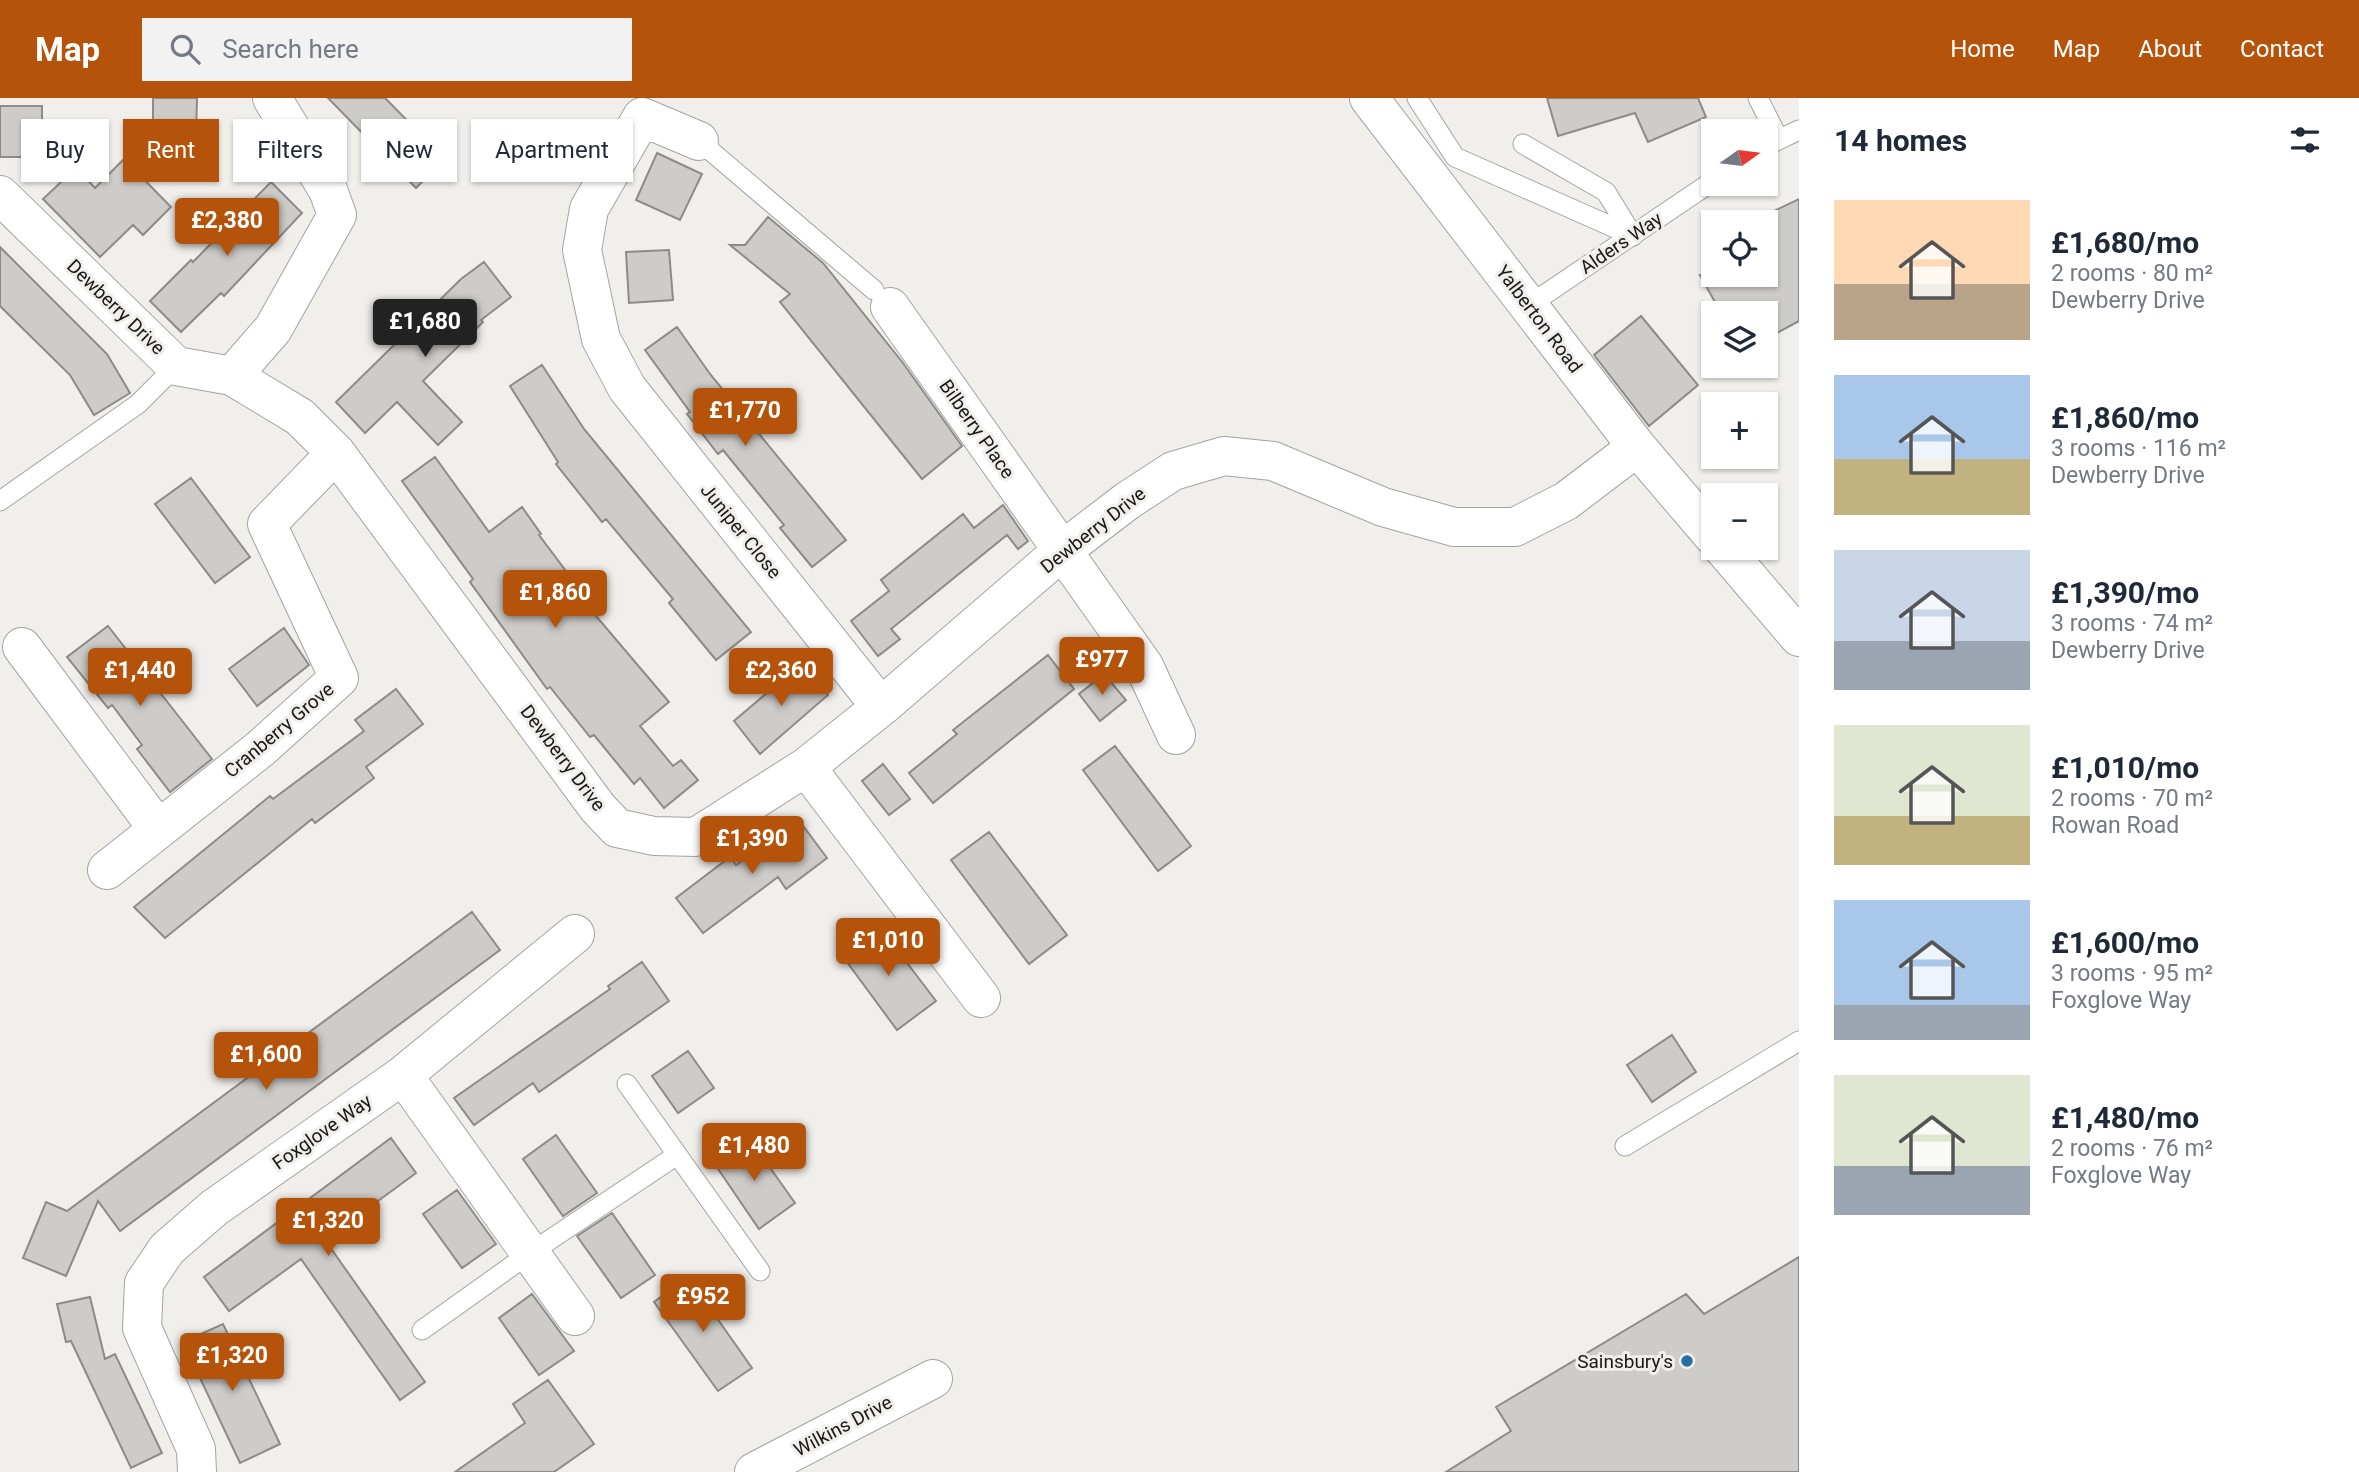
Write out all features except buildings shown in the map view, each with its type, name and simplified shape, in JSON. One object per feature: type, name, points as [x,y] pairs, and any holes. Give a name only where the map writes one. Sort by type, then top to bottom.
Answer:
[{"type":"street","points":[[232,376],[273,329],[337,215],[328,190],[272,98]]},
{"type":"street","name":"Yalberton Road","points":[[1369,98],[1637,447],[1701,522]]},
{"type":"street","name":"Juniper Close","points":[[699,141],[642,108],[589,209],[582,250],[601,339],[626,388],[881,707]]},
{"type":"street","name":"Dewberry Drive","points":[[0,195],[176,366],[232,376],[300,417],[336,453],[598,808],[617,828],[654,836],[696,838],[806,767],[881,707],[1063,550],[1172,471],[1224,456],[1273,461],[1383,507],[1454,527],[1515,527],[1566,501],[1637,447]]},
{"type":"street","name":"Bilberry Place","points":[[882,299],[1144,666],[1176,735]]},
{"type":"street","name":"Cranberry Grove","points":[[107,870],[260,749],[340,678],[267,524],[336,453]]},
{"type":"street","points":[[1733,560],[1799,637]]},
{"type":"street","points":[[22,647],[158,829]]},
{"type":"street","points":[[806,767],[981,998]]},
{"type":"street","name":"Foxglove Way","points":[[197,1472],[196,1449],[142,1328],[144,1283],[167,1249],[214,1208],[403,1075],[575,934]]},
{"type":"street","points":[[403,1075],[575,1316]]},
{"type":"street","name":"Wilkins Drive","points":[[754,1472],[933,1379]]},
{"type":"lane","points":[[1418,98],[1455,157],[1633,236]]},
{"type":"lane","points":[[1758,98],[1765,119]]},
{"type":"lane","points":[[1778,139],[1799,130]]},
{"type":"lane","name":"Juniper Close","points":[[699,141],[882,299]]},
{"type":"lane","points":[[1522,144],[1605,192],[1633,236]]},
{"type":"lane","name":"Alders Way","points":[[1529,305],[1701,189]]},
{"type":"lane","points":[[0,501],[138,404],[176,366]]},
{"type":"lane","points":[[1625,1146],[1799,1041]]},
{"type":"lane","points":[[627,1084],[760,1271]]},
{"type":"lane","points":[[422,1330],[530,1253],[677,1155]]},
{"type":"place","name":"Sainsbury's","points":[[1687,1361]]}]
